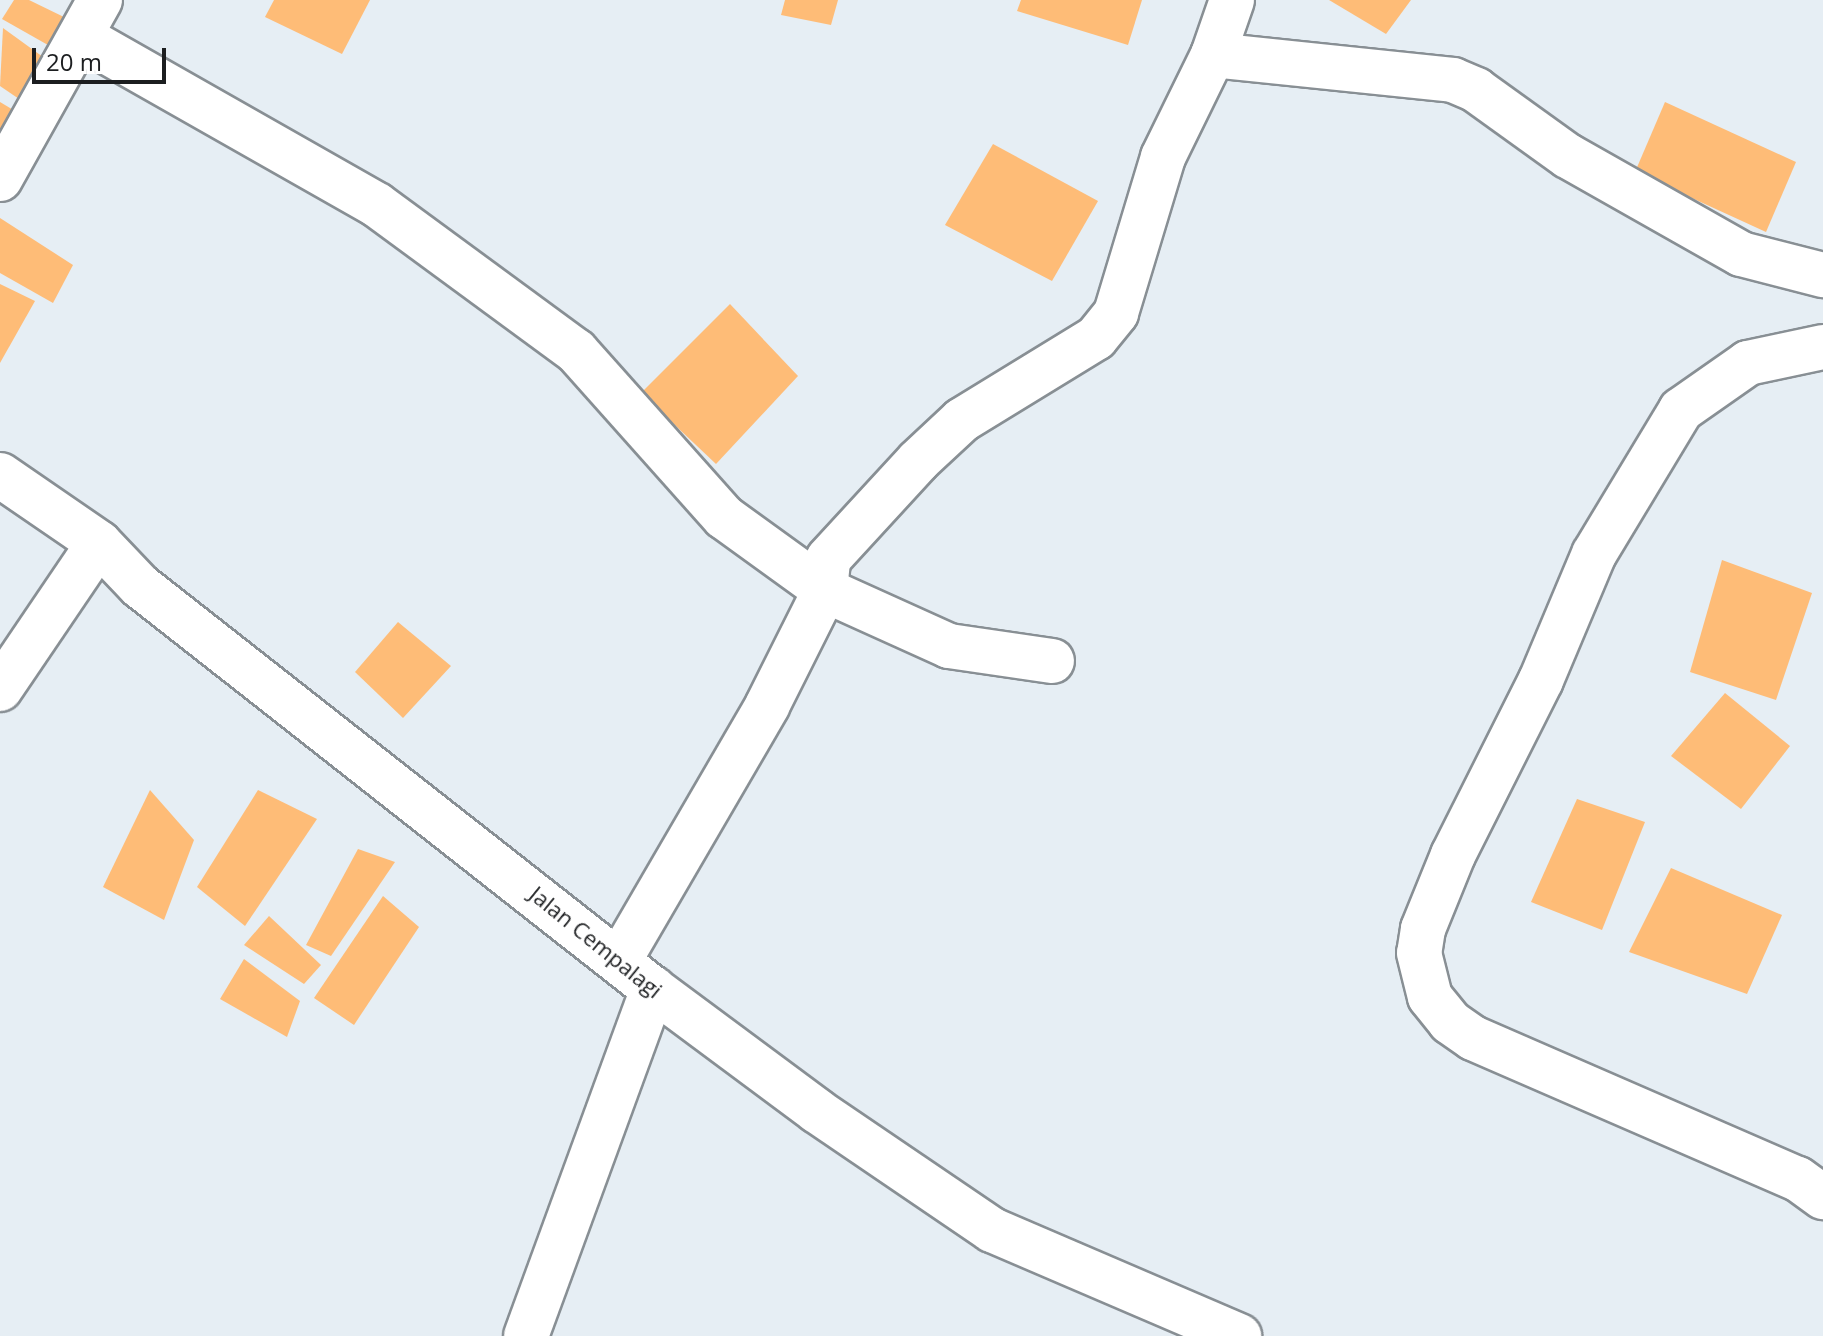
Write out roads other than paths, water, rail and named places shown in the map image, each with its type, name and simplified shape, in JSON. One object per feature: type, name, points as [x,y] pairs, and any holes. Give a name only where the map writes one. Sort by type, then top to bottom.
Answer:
[{"type":"street","points":[[620,959],[767,706],[825,590],[828,559],[918,461],[962,420],[1096,338],[1116,313],[1163,157],[1213,55],[1232,0]]},
{"type":"street","points":[[0,179],[91,19],[377,205],[576,351],[724,517],[825,590],[949,646],[1052,661]]},
{"type":"street","points":[[1213,55],[1453,80],[1476,90],[1568,156],[1741,254],[1823,275]]},
{"type":"street","points":[[1823,347],[1748,363],[1681,410],[1594,554],[1541,680],[1453,855],[1423,929],[1419,953],[1430,997],[1450,1022],[1473,1038],[1798,1179],[1823,1197]]},
{"type":"street","name":"Jalan Cempalagi","points":[[0,475],[99,543],[140,586],[620,959],[653,989],[817,1111],[992,1230],[1239,1336]]},
{"type":"street","points":[[0,689],[99,543]]},
{"type":"street","points":[[526,1336],[653,989]]}]
